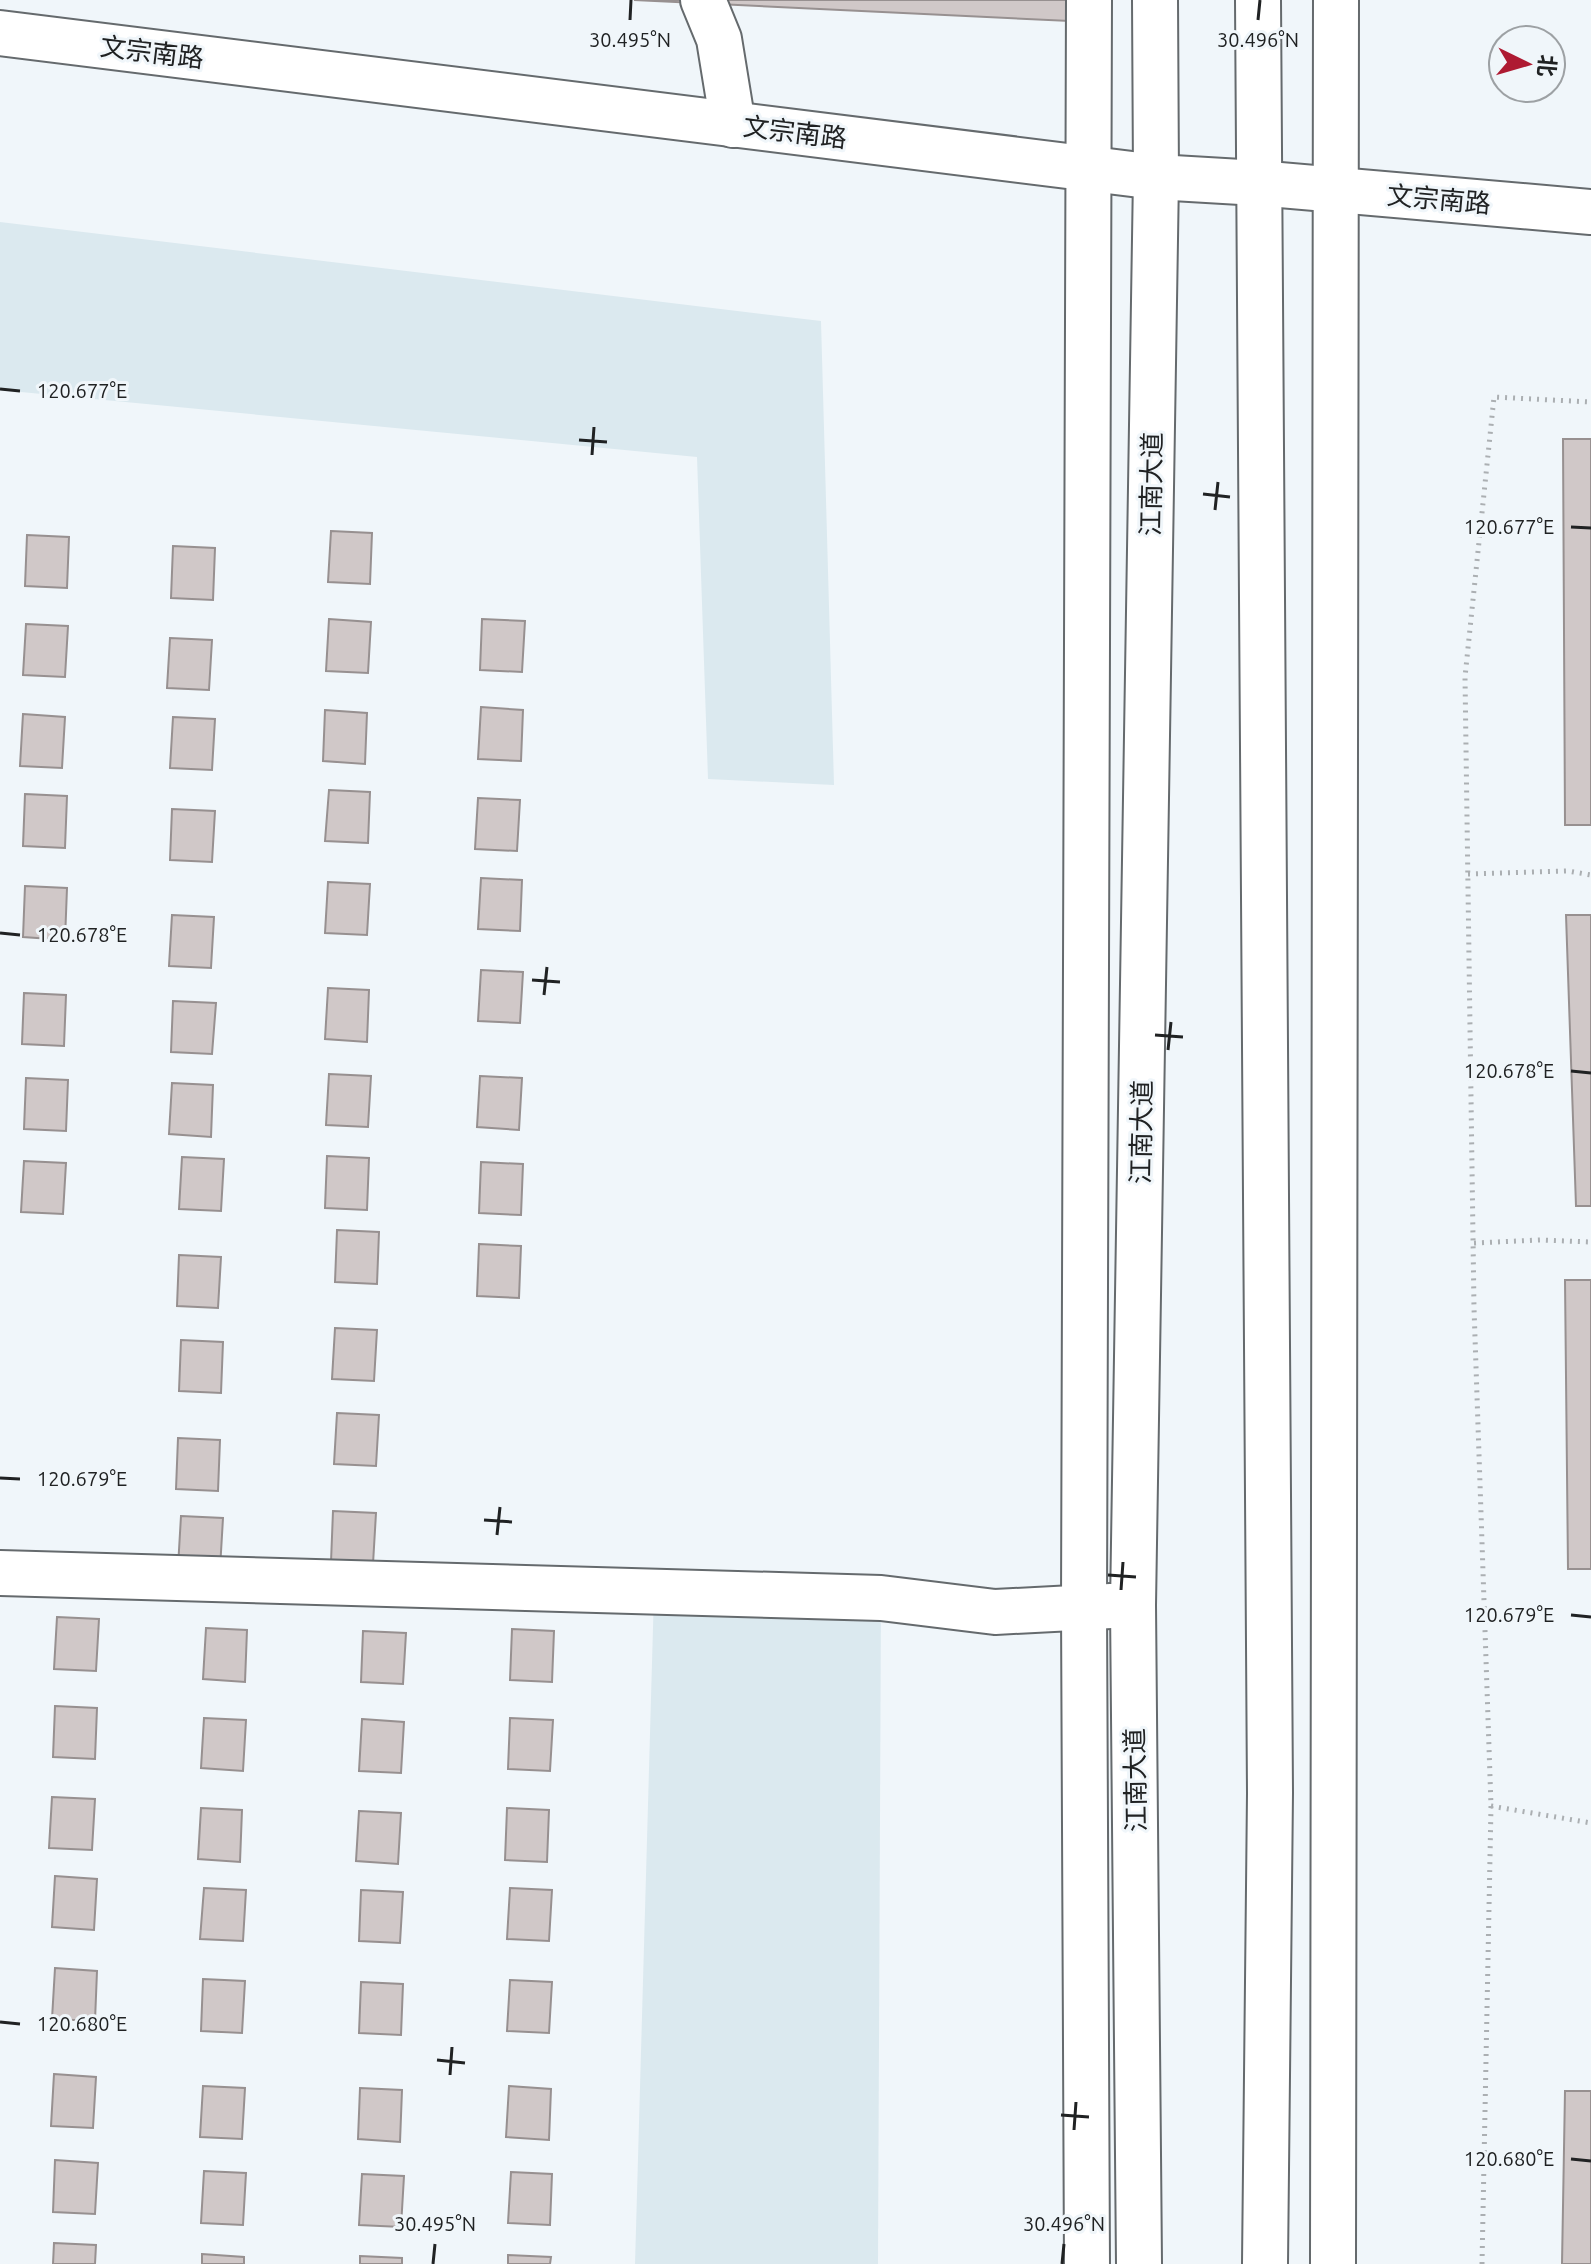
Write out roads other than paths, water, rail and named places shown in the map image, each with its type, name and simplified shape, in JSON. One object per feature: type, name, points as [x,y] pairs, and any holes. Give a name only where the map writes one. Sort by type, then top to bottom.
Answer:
[{"type":"main road","points":[[703,0],[719,39],[733,125]]},
{"type":"main road","points":[[1087,2264],[1084,1607],[1089,0]]},
{"type":"main road","name":"江南大道","points":[[1139,2264],[1133,1605],[1156,177],[1155,0]]},
{"type":"main road","points":[[1258,0],[1270,1793],[1265,2264]]},
{"type":"main road","points":[[1333,2264],[1336,0]]},
{"type":"main road","name":"文宗南路","points":[[0,33],[1090,170],[1591,212]]},
{"type":"main road","points":[[0,1573],[881,1598],[995,1612],[1133,1605]]}]
